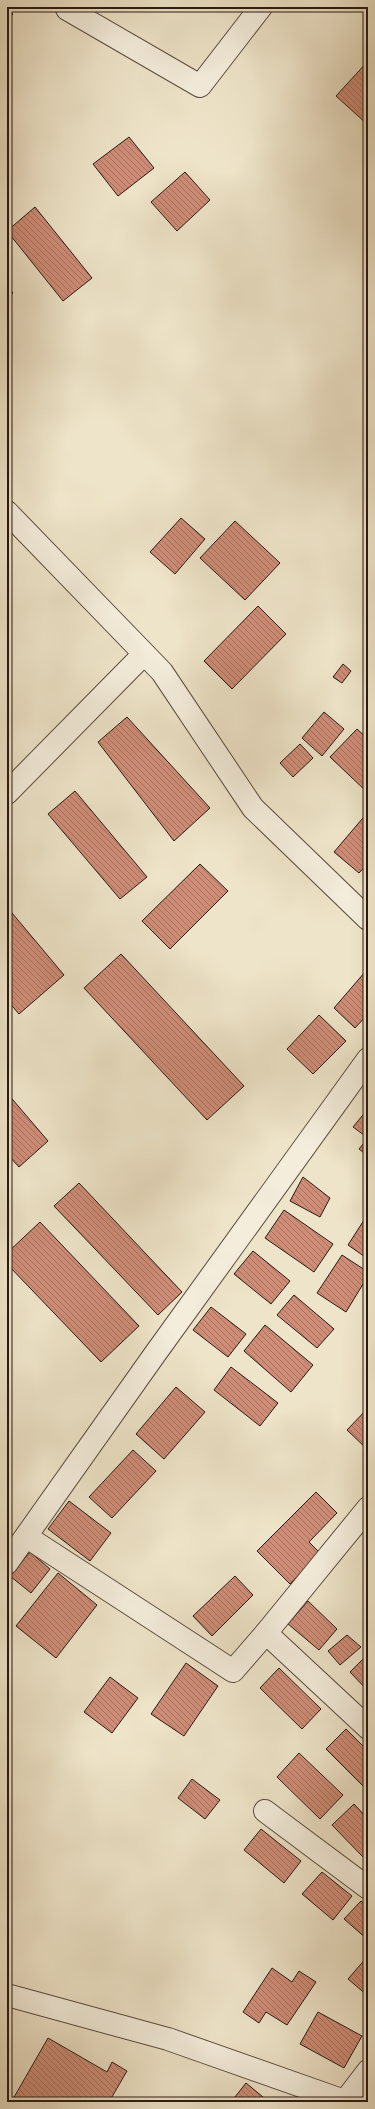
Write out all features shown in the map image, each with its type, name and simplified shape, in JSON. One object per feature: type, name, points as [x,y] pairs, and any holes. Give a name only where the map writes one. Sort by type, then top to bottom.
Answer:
[{"type":"street","points":[[67,9],[200,86],[261,7]]},
{"type":"street","points":[[7,512],[162,672],[253,808],[368,919]]},
{"type":"street","points":[[7,793],[144,654]]},
{"type":"street","points":[[7,1563],[27,1537],[155,1354],[368,1059]]},
{"type":"street","points":[[27,1537],[233,1671],[368,1508]]},
{"type":"street","points":[[266,1633],[368,1728]]},
{"type":"street","points":[[266,1811],[368,1888]]},
{"type":"street","points":[[7,1995],[168,2039],[346,2102],[368,2071]]},
{"type":"building","points":[[7,8],[13,14],[7,20]]},
{"type":"building","points":[[368,61],[368,125],[336,96]]},
{"type":"building","points":[[129,137],[154,168],[118,196],[93,164]]},
{"type":"building","points":[[185,172],[210,200],[177,231],[151,202]]},
{"type":"building","points":[[35,207],[92,278],[63,301],[7,231]]},
{"type":"building","points":[[7,286],[13,293],[7,298]]},
{"type":"building","points":[[181,518],[205,539],[175,574],[150,552]]},
{"type":"building","points":[[235,521],[280,563],[245,600],[200,558]]},
{"type":"building","points":[[258,606],[286,634],[232,689],[204,661]]},
{"type":"building","points":[[343,664],[351,671],[342,683],[333,677]]},
{"type":"building","points":[[324,712],[344,729],[322,756],[302,738]]},
{"type":"building","points":[[127,717],[210,808],[174,841],[98,742]]},
{"type":"building","points":[[357,729],[368,739],[368,793],[330,757]]},
{"type":"building","points":[[300,744],[313,758],[293,777],[280,763]]},
{"type":"building","points":[[75,791],[147,877],[120,899],[48,814]]},
{"type":"building","points":[[368,812],[368,863],[359,873],[334,852]]},
{"type":"building","points":[[200,864],[228,891],[170,949],[142,921]]},
{"type":"building","points":[[7,907],[64,975],[19,1014],[7,1000]]},
{"type":"building","points":[[121,954],[244,1086],[207,1120],[84,988]]},
{"type":"building","points":[[365,972],[368,974],[368,1014],[355,1028],[334,1008]]},
{"type":"building","points":[[319,1015],[346,1041],[313,1074],[287,1049]]},
{"type":"building","points":[[7,1093],[48,1141],[19,1167],[7,1154]]},
{"type":"building","points":[[367,1110],[368,1111],[368,1138],[353,1127]]},
{"type":"building","points":[[368,1138],[368,1156],[359,1149]]},
{"type":"building","points":[[303,1177],[330,1198],[320,1217],[290,1201]]},
{"type":"building","points":[[79,1183],[182,1292],[158,1315],[54,1206]]},
{"type":"building","points":[[284,1210],[333,1244],[314,1272],[265,1238]]},
{"type":"building","points":[[366,1217],[368,1218],[368,1259],[348,1245]]},
{"type":"building","points":[[40,1222],[139,1326],[101,1362],[7,1264],[7,1253]]},
{"type":"building","points":[[253,1251],[290,1281],[271,1304],[234,1274]]},
{"type":"building","points":[[342,1255],[368,1272],[368,1276],[346,1312],[317,1293]]},
{"type":"building","points":[[294,1295],[334,1329],[317,1348],[277,1315]]},
{"type":"building","points":[[211,1307],[246,1334],[228,1357],[193,1330]]},
{"type":"building","points":[[265,1325],[313,1365],[291,1392],[244,1351]]},
{"type":"building","points":[[231,1367],[278,1403],[260,1426],[214,1390]]},
{"type":"building","points":[[176,1387],[205,1412],[164,1459],[136,1434]]},
{"type":"building","points":[[368,1408],[368,1450],[347,1430]]},
{"type":"building","points":[[133,1450],[156,1471],[112,1518],[89,1497]]},
{"type":"building","points":[[316,1492],[337,1513],[309,1542],[320,1553],[290,1584],[257,1551]]},
{"type":"building","points":[[69,1501],[111,1533],[90,1561],[48,1529]]},
{"type":"building","points":[[30,1552],[50,1569],[31,1593],[10,1576]]},
{"type":"building","points":[[58,1573],[97,1605],[56,1658],[16,1626]]},
{"type":"building","points":[[235,1576],[253,1595],[212,1636],[193,1616]]},
{"type":"building","points":[[308,1601],[337,1629],[319,1650],[288,1624]]},
{"type":"building","points":[[347,1635],[361,1647],[340,1665],[328,1651]]},
{"type":"building","points":[[367,1655],[368,1656],[368,1691],[350,1672]]},
{"type":"building","points":[[186,1663],[218,1686],[184,1736],[151,1714]]},
{"type":"building","points":[[279,1668],[321,1709],[302,1729],[260,1688]]},
{"type":"building","points":[[110,1677],[138,1698],[112,1733],[84,1712]]},
{"type":"building","points":[[346,1729],[368,1751],[368,1791],[326,1749]]},
{"type":"building","points":[[299,1753],[343,1795],[320,1819],[277,1777]]},
{"type":"building","points":[[192,1779],[220,1800],[205,1819],[178,1798]]},
{"type":"building","points":[[354,1804],[368,1819],[368,1852],[363,1857],[332,1825]]},
{"type":"building","points":[[261,1829],[301,1861],[284,1883],[244,1850]]},
{"type":"building","points":[[322,1872],[352,1896],[333,1920],[302,1894]]},
{"type":"building","points":[[361,1901],[368,1907],[368,1940],[344,1919]]},
{"type":"building","points":[[367,1957],[368,1958],[368,1996],[348,1979]]},
{"type":"building","points":[[272,1968],[292,1982],[299,1971],[316,1982],[287,2025],[266,2012],[259,2023],[243,2012]]},
{"type":"building","points":[[318,2012],[362,2036],[344,2068],[300,2044]]},
{"type":"building","points":[[48,2038],[107,2072],[112,2062],[127,2071],[109,2102],[18,2102],[13,2099]]},
{"type":"building","points":[[246,2083],[269,2102],[231,2102]]}]
